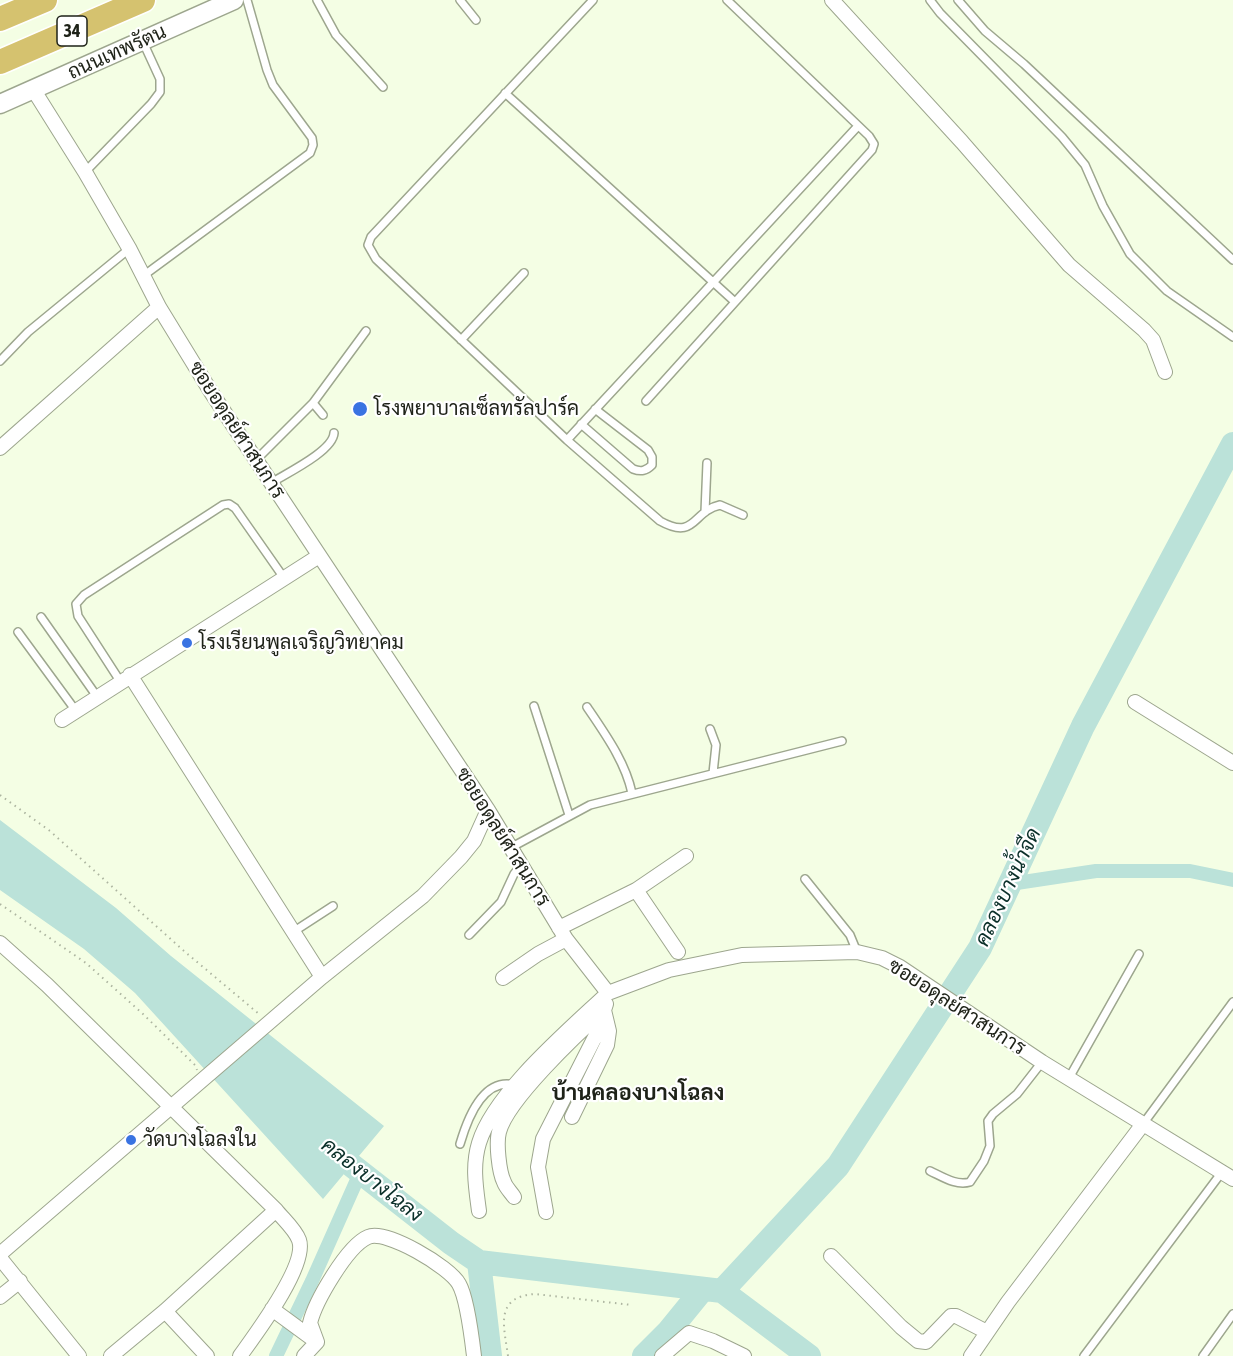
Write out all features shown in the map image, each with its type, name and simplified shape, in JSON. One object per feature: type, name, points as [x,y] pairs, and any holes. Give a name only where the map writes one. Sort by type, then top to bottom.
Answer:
[{"type":"highway","points":[[0,12],[28,0]]},
{"type":"highway","points":[[0,19],[45,0]]},
{"type":"highway","points":[[0,47],[108,0]]},
{"type":"highway","name":"ถนนเทพรัตน","points":[[0,62],[144,0]]},
{"type":"main road","name":"ถนนเทพรัตน","points":[[0,104],[234,0]]},
{"type":"street","points":[[832,0],[962,141],[1069,265],[1144,330],[1152,340],[1165,372]]},
{"type":"street","name":"ซอยอดุลย์ศาสนการ","points":[[33,89],[129,248],[159,307],[256,460],[488,810],[563,934],[608,993],[669,970],[742,955],[857,952],[882,958],[900,967],[1042,1062],[1228,1176]]},
{"type":"street","points":[[0,448],[159,307]]},
{"type":"street","points":[[62,720],[319,556]]},
{"type":"street","points":[[125,678],[322,977]]},
{"type":"street","points":[[1136,702],[1233,763]]},
{"type":"street","points":[[79,1356],[0,1256],[272,1019],[423,896],[474,841],[488,810]]},
{"type":"street","points":[[503,978],[563,934],[636,890],[686,856]]},
{"type":"street","points":[[636,890],[678,952]]},
{"type":"street","points":[[0,943],[47,985],[276,1210],[299,1241],[298,1260],[272,1309],[240,1356]]},
{"type":"street","points":[[572,1117],[607,1045],[609,1031],[604,1010],[608,993]]},
{"type":"street","points":[[479,1212],[474,1170],[478,1144],[485,1125],[515,1085],[608,993]]},
{"type":"street","points":[[514,1197],[503,1180],[500,1169],[498,1133],[503,1121],[514,1103],[604,1010]]},
{"type":"street","points":[[546,1212],[538,1167],[543,1139],[596,1035],[597,1031],[593,1021]]},
{"type":"street","points":[[971,1356],[1143,1124]]},
{"type":"street","points":[[111,1356],[165,1311],[276,1210]]},
{"type":"street","points":[[315,1341],[310,1326],[311,1320],[329,1279],[368,1237],[376,1236],[413,1248],[435,1261],[452,1275],[459,1285],[472,1335],[474,1356]]},
{"type":"street","points":[[831,1256],[918,1341],[926,1342],[951,1316],[956,1316],[987,1332]]},
{"type":"street","points":[[0,1297],[20,1281]]},
{"type":"street","points":[[272,1309],[315,1341]]},
{"type":"street","points":[[165,1311],[207,1356]]},
{"type":"street","points":[[662,1356],[689,1333],[713,1341],[744,1356]]},
{"type":"street","points":[[304,1356],[315,1341]]},
{"type":"lane","points":[[143,276],[310,153],[313,145],[312,138],[273,85],[247,0]]},
{"type":"lane","points":[[317,0],[336,35],[383,87]]},
{"type":"lane","points":[[460,0],[476,20]]},
{"type":"lane","points":[[592,0],[371,237],[368,245],[376,259],[461,340],[567,440],[660,521],[678,529],[687,527],[696,522],[705,512],[720,505],[743,515]]},
{"type":"lane","points":[[646,401],[873,150],[869,136],[727,0]]},
{"type":"lane","points":[[930,0],[940,13],[1062,137],[1085,165],[1103,206],[1130,254],[1167,291],[1233,337]]},
{"type":"lane","points":[[958,0],[985,31],[1024,64],[1233,260]]},
{"type":"lane","points":[[85,172],[160,92],[160,79],[143,42]]},
{"type":"lane","points":[[505,93],[735,302]]},
{"type":"lane","points":[[567,440],[858,126]]},
{"type":"lane","points":[[0,361],[28,332],[129,248]]},
{"type":"lane","points":[[461,340],[524,273]]},
{"type":"lane","points":[[256,460],[313,403],[366,331]]},
{"type":"lane","points":[[313,403],[322,415]]},
{"type":"lane","points":[[581,424],[633,469],[647,470],[652,465],[652,457],[648,450],[596,409]]},
{"type":"lane","points":[[271,483],[323,451],[333,439],[334,433]]},
{"type":"lane","points":[[705,512],[707,463]]},
{"type":"lane","points":[[125,678],[78,616],[76,604],[84,595],[224,505],[230,504],[235,508],[284,578]]},
{"type":"lane","points":[[41,617],[98,698]]},
{"type":"lane","points":[[18,632],[76,711]]},
{"type":"lane","points":[[534,706],[569,815]]},
{"type":"lane","points":[[587,706],[622,761],[629,777],[632,793]]},
{"type":"lane","points":[[710,729],[716,745],[713,773]]},
{"type":"lane","points":[[510,848],[590,805],[842,741]]},
{"type":"lane","points":[[469,935],[501,902],[514,874],[521,865]]},
{"type":"lane","points":[[805,879],[844,927],[857,952]]},
{"type":"lane","points":[[293,932],[333,906]]},
{"type":"lane","points":[[1069,1078],[1139,954]]},
{"type":"lane","points":[[1143,1124],[1233,1002]]},
{"type":"lane","points":[[930,1171],[955,1182],[964,1184],[970,1182],[984,1161],[990,1146],[988,1121],[1017,1094],[1042,1062]]},
{"type":"lane","points":[[460,1144],[468,1116],[478,1103],[497,1086],[505,1083],[515,1085]]},
{"type":"lane","points":[[1084,1356],[1228,1176]]},
{"type":"lane","points":[[1203,1356],[1233,1314]]},
{"type":"path","points":[[0,795],[50,831],[184,951],[260,1014],[272,1019]]},
{"type":"path","points":[[0,904],[86,963],[195,1065],[201,1082]]},
{"type":"path","points":[[508,1356],[502,1318],[509,1302],[521,1295],[535,1294],[632,1305]]},
{"type":"water","points":[[0,820],[116,908],[171,956],[384,1126],[323,1199],[135,993],[84,949],[0,890]]},
{"type":"waterway","name":"คลองบางน้ำจืด","points":[[722,1291],[838,1166],[980,948],[1083,726],[1233,444]]},
{"type":"waterway","points":[[1010,884],[1096,871],[1190,871],[1233,880]]},
{"type":"waterway","name":"คลองบางโฉลง","points":[[327,1146],[451,1243],[479,1262],[722,1291],[809,1356]]},
{"type":"waterway","points":[[276,1356],[360,1173]]},
{"type":"waterway","points":[[479,1262],[490,1356]]},
{"type":"waterway","points":[[644,1356],[668,1332],[703,1289]]},
{"type":"place","name":"โรงพยาบาลเซ็ลทรัลปาร์ค","points":[[360,409]]},
{"type":"place","name":"โรงเรียนพูลเจริญวิทยาคม","points":[[187,643]]},
{"type":"place","name":"วัดบางโฉลงใน","points":[[131,1140]]},
{"type":"district","name":"บ้านคลองบางโฉลง","points":[[638,1093]]}]
